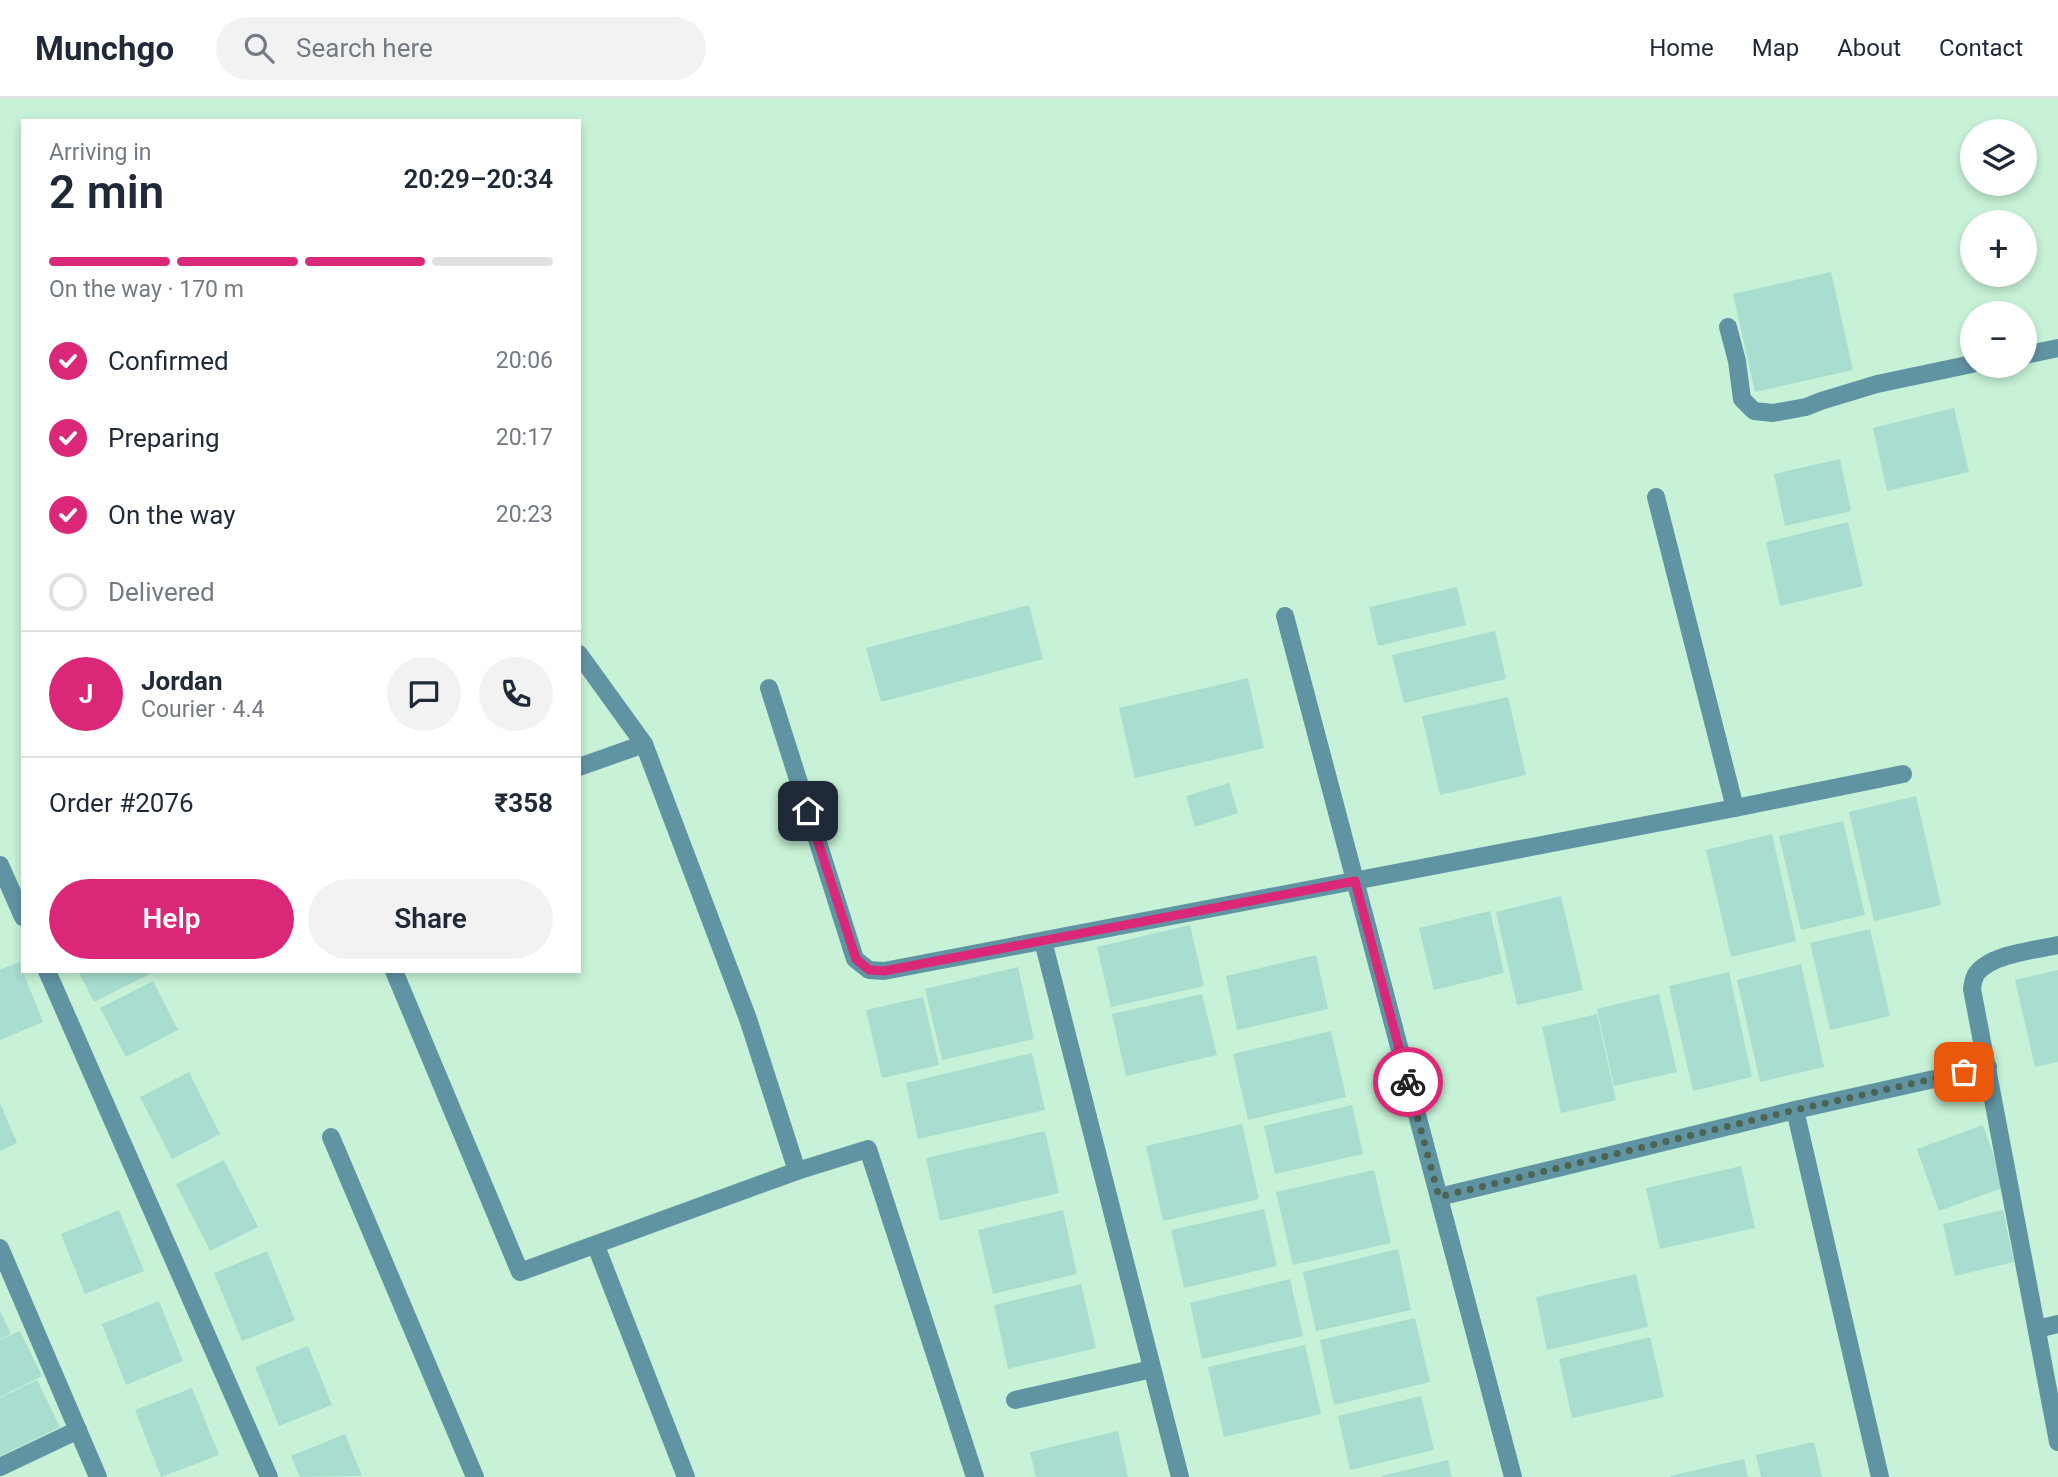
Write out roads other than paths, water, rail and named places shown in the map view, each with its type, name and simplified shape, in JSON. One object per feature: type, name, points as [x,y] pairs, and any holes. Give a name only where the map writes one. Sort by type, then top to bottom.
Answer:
[{"type":"street","points":[[1728,327],[1737,361],[1742,399],[1754,411],[1773,414],[1806,407],[1877,384],[1960,367]]},
{"type":"street","points":[[2037,352],[2058,348]]},
{"type":"street","points":[[1656,497],[1735,808]]},
{"type":"street","points":[[1285,616],[1513,1477]]},
{"type":"street","points":[[581,657],[644,744],[748,1020],[797,1171]]},
{"type":"street","points":[[769,688],[856,959],[869,970],[884,971],[1043,941],[1903,774]]},
{"type":"street","points":[[581,766],[644,744]]},
{"type":"street","points":[[0,865],[21,912]]},
{"type":"street","points":[[1043,941],[1180,1477]]},
{"type":"street","points":[[2058,945],[2011,955],[1986,964],[1975,976],[1972,989],[2058,1442]]},
{"type":"street","points":[[48,973],[269,1477]]},
{"type":"street","points":[[395,973],[520,1272],[797,1171],[868,1149],[975,1477]]},
{"type":"street","points":[[1439,1197],[1795,1110],[1988,1067]]},
{"type":"street","points":[[1795,1110],[1880,1477]]},
{"type":"street","points":[[331,1137],[475,1477]]},
{"type":"street","points":[[596,1246],[686,1477]]},
{"type":"street","points":[[0,1248],[98,1477]]},
{"type":"street","points":[[2038,1329],[2058,1324]]},
{"type":"street","points":[[1015,1399],[1152,1368]]},
{"type":"street","points":[[0,1467],[78,1430]]}]
